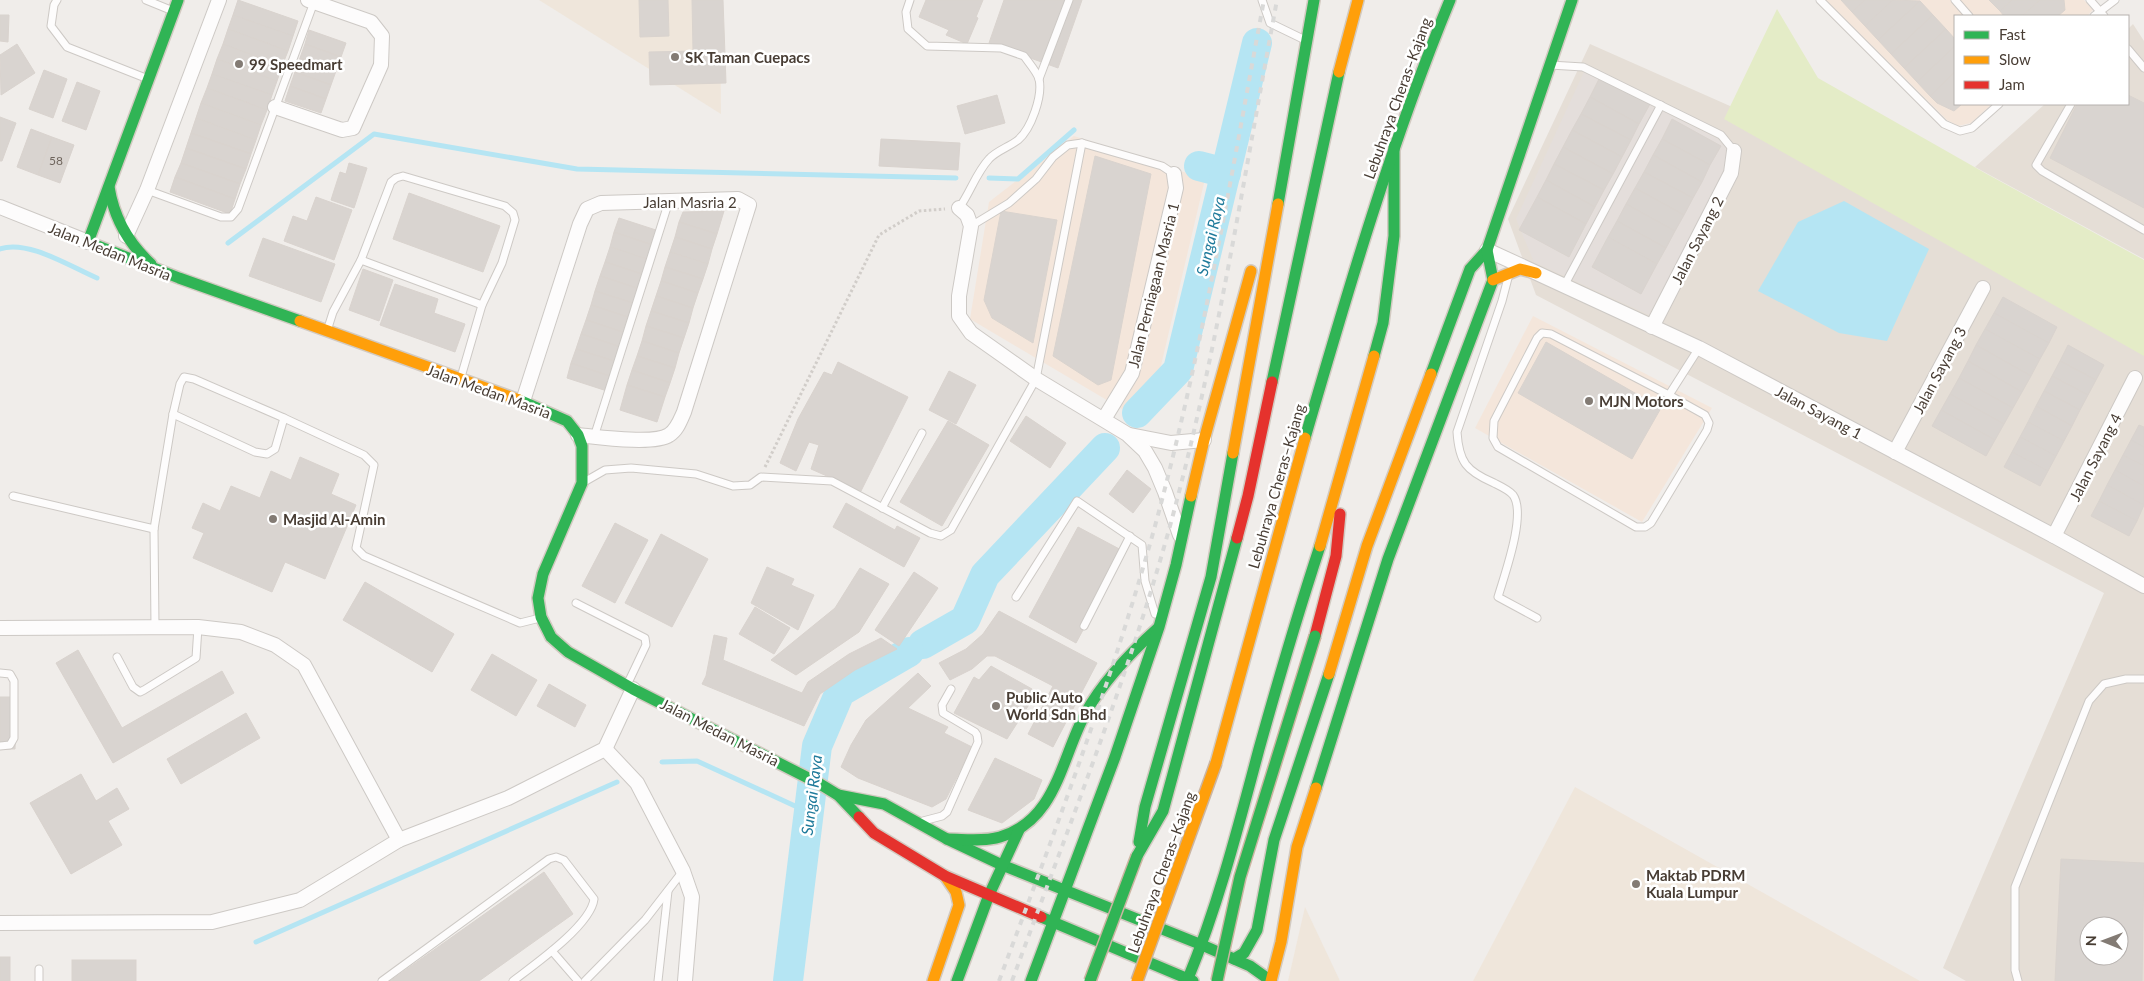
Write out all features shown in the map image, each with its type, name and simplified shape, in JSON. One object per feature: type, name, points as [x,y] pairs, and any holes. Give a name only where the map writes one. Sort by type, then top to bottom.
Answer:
[{"type":"main road","points":[[1137,856],[1145,807],[1211,577],[1314,0]]},
{"type":"main road","points":[[1137,856],[1163,811],[1248,496],[1329,116],[1358,0]]},
{"type":"main road","name":"Lebuhraya Cheras–Kajang","points":[[1137,981],[1216,763],[1289,493],[1362,243],[1424,63],[1450,0]]},
{"type":"main road","points":[[1234,959],[1244,953],[1257,930],[1274,840],[1326,684],[1367,546],[1470,269],[1487,250],[1572,0]]},
{"type":"main road","points":[[88,242],[176,6]]},
{"type":"main road","points":[[1190,980],[1221,888],[1283,662],[1346,457],[1383,323],[1394,236],[1394,146]]},
{"type":"main road","points":[[109,186],[113,209],[126,236],[157,270]]},
{"type":"main road","points":[[1031,981],[1054,924],[1115,757],[1159,626],[1182,540],[1204,440],[1248,277],[1272,227]]},
{"type":"main road","name":"Jalan Medan Masria","points":[[88,242],[157,270],[523,401],[567,421],[578,435],[582,446],[582,483],[543,574],[538,598],[541,617],[551,637],[568,652],[630,687],[820,784],[838,795],[874,832],[945,876],[1054,924],[1190,980]]},
{"type":"main road","points":[[1271,981],[1281,942],[1297,847],[1346,691],[1388,559],[1493,280],[1487,250]]},
{"type":"main road","points":[[1493,280],[1520,269],[1536,273]]},
{"type":"main road","points":[[1217,981],[1240,877],[1315,636],[1336,556],[1346,457]]},
{"type":"main road","points":[[947,839],[1000,837],[1019,830],[1039,816],[1051,797],[1084,715],[1108,679],[1132,651],[1159,626]]},
{"type":"main road","name":"Jalan Medan Masria","points":[[838,795],[884,804],[947,839],[1002,865],[1202,945],[1250,966],[1271,981]]},
{"type":"main road","points":[[957,981],[989,895],[1019,830]]},
{"type":"main road","name":"Lebuhraya Cheras–Kajang","points":[[1090,981],[1137,856]]},
{"type":"main road","points":[[933,981],[959,905],[956,892],[945,876]]},
{"type":"street","points":[[126,236],[146,190],[219,0]]},
{"type":"street","points":[[275,107],[342,130],[353,128],[381,65],[382,36],[371,22],[311,1]]},
{"type":"street","name":"Jalan Sayang 2","points":[[1652,327],[1731,173],[1734,151]]},
{"type":"street","name":"Jalan Perniagaan Masria 1","points":[[1104,419],[1132,373],[1176,188],[1174,174]]},
{"type":"street","name":"Jalan Masria 2","points":[[523,401],[580,224],[587,209],[601,203],[738,199],[749,205],[684,412],[676,429],[668,436],[654,440],[578,435]]},
{"type":"street","name":"Jalan Medan Masria","points":[[0,208],[88,242]]},
{"type":"street","points":[[959,208],[967,214],[971,226],[959,296],[959,316],[971,333],[1036,379],[1127,434],[1145,451],[1155,468],[1182,540]]},
{"type":"street","name":"Jalan Sayang 1","points":[[1487,250],[1699,348],[2054,536],[2144,586]]},
{"type":"street","name":"Jalan Sayang 3","points":[[1895,452],[1983,288]]},
{"type":"street","name":"Jalan Sayang 4","points":[[2054,536],[2135,378]]},
{"type":"street","points":[[1127,434],[1171,443],[1204,440]]},
{"type":"street","points":[[0,628],[198,627],[241,632],[275,644],[304,665],[399,840]]},
{"type":"street","points":[[0,923],[212,922],[300,900],[399,840],[508,798],[605,749],[630,687]]},
{"type":"street","points":[[605,749],[638,783],[683,871],[692,897],[685,981]]},
{"type":"lane","points":[[57,0],[54,5],[51,26],[67,47],[148,80]]},
{"type":"lane","points":[[146,0],[176,6]]},
{"type":"lane","points":[[910,0],[906,12],[908,29],[927,46],[1001,48],[1024,56],[1039,79]]},
{"type":"lane","points":[[959,208],[979,172],[990,157],[1008,148],[1021,138],[1031,123],[1037,104],[1039,79],[1069,0]]},
{"type":"lane","points":[[1262,0],[1270,23],[1306,41]]},
{"type":"lane","points":[[1820,0],[1944,124],[1960,131],[1972,128],[1998,105]]},
{"type":"lane","points":[[1954,0],[1968,15]]},
{"type":"lane","points":[[2090,0],[2099,14],[2115,0]]},
{"type":"lane","points":[[146,190],[221,217],[231,217],[238,209],[311,1]]},
{"type":"lane","points":[[2129,50],[2144,68]]},
{"type":"lane","points":[[1550,65],[1583,67],[1721,135],[1734,151]]},
{"type":"lane","points":[[1564,286],[1661,105]]},
{"type":"lane","points":[[2071,105],[2036,165],[2042,172],[2144,230]]},
{"type":"lane","points":[[971,226],[1009,203],[1036,179],[1053,157],[1068,145],[1082,142],[1162,166],[1174,174]]},
{"type":"lane","points":[[582,483],[605,470],[631,468],[696,474],[734,486],[750,485],[761,477],[832,481],[930,533],[941,536],[951,530],[1036,379],[1082,142]]},
{"type":"lane","points":[[327,332],[333,312],[361,260],[391,182],[396,178],[403,176],[505,206],[513,213],[515,220],[502,263],[482,305],[460,380]]},
{"type":"lane","points":[[594,437],[669,201]]},
{"type":"lane","points":[[361,260],[482,305]]},
{"type":"lane","points":[[1509,272],[1502,301],[1457,432],[1458,448],[1463,463],[1475,475],[1501,486],[1514,496],[1518,513],[1515,539],[1498,597],[1537,618]]},
{"type":"lane","points":[[1542,333],[1551,334],[1669,395],[1704,415],[1709,423],[1707,430],[1651,523],[1645,527],[1636,527],[1498,447],[1493,438],[1494,421],[1537,338],[1542,333]]},
{"type":"lane","points":[[1669,395],[1699,348]]},
{"type":"lane","points":[[155,627],[154,529],[173,414],[180,384],[184,377],[194,379],[284,418],[364,455],[374,465],[356,548],[364,556],[520,623],[541,617]]},
{"type":"lane","points":[[173,414],[254,452],[267,454],[275,450],[284,418]]},
{"type":"lane","points":[[882,508],[922,433]]},
{"type":"lane","points":[[13,496],[154,529]]},
{"type":"lane","points":[[1016,597],[1077,502],[1142,545],[1145,582],[1159,626]]},
{"type":"lane","points":[[1084,626],[1130,536]]},
{"type":"lane","points":[[576,603],[645,638],[646,645],[630,687]]},
{"type":"lane","points":[[117,657],[133,688],[140,692],[196,658],[198,627]]},
{"type":"lane","points":[[0,673],[10,674],[13,677],[14,719],[13,742],[10,745],[0,746]]},
{"type":"lane","points":[[2018,981],[2015,970],[2015,887],[2089,701],[2104,684],[2126,679],[2144,679]]},
{"type":"lane","points":[[918,823],[942,816],[947,812],[978,742],[975,732],[942,713],[942,705],[951,689]]},
{"type":"lane","points":[[382,981],[549,859],[556,857],[564,860],[594,899],[593,908],[588,916],[552,950],[513,981]]},
{"type":"lane","points":[[585,981],[645,920],[683,871]]},
{"type":"lane","points":[[658,981],[668,890]]},
{"type":"lane","points":[[552,950],[578,981]]},
{"type":"lane","points":[[39,969],[39,981]]},
{"type":"path","points":[[761,477],[879,235],[919,211],[959,208]]},
{"type":"shaded area","name":"SK Taman Cuepacs","points":[[539,0],[720,0],[721,114]]},
{"type":"shaded area","points":[[1826,0],[2084,0],[2093,10],[2088,15],[1954,15],[1954,105],[1991,105],[1971,123],[1958,126],[1947,120]]},
{"type":"shaded area","points":[[2133,24],[2144,41],[2144,259],[1975,167],[2044,105],[2129,105],[2129,28]]},
{"type":"shaded area","points":[[1590,44],[1730,106],[2144,354],[2144,981],[1966,981],[1943,968],[2104,593],[1536,295],[1508,219]]},
{"type":"shaded area","points":[[1584,72],[1718,139],[1728,150],[1725,171],[1649,315],[1534,262],[1516,219]]},
{"type":"shaded area","points":[[1074,136],[1205,179],[1159,374],[1127,412],[970,319],[989,202]]},
{"type":"shaded area","points":[[1533,316],[1712,408],[1642,522],[1475,428]]},
{"type":"shaded area","name":"Maktab PDRM Kuala Lumpur","points":[[1575,787],[1920,981],[1473,981]]},
{"type":"shaded area","points":[[1305,907],[1340,981],[1288,981]]},
{"type":"green space","points":[[1777,9],[1818,78],[1985,173],[2144,260],[2144,356],[1724,119]]},
{"type":"water","points":[[1844,201],[1929,249],[1887,341],[1839,333],[1758,291],[1798,222]]},
{"type":"building","points":[[238,0],[298,21],[293,36],[233,15]]},
{"type":"building","points":[[639,0],[668,0],[669,36],[640,37]]},
{"type":"building","points":[[692,0],[723,0],[726,83],[650,85],[649,52],[693,51]]},
{"type":"building","points":[[926,0],[983,0],[967,44],[946,35],[949,30],[919,17]]},
{"type":"building","points":[[1004,0],[1082,0],[1058,68],[989,43]]},
{"type":"building","points":[[1841,0],[1865,0],[1852,12]]},
{"type":"building","points":[[1865,0],[1893,0],[1865,26],[1852,12]]},
{"type":"building","points":[[1893,0],[1920,1],[1878,40],[1865,26]]},
{"type":"building","points":[[1989,0],[2012,0],[2000,11]]},
{"type":"building","points":[[2012,0],[2040,0],[2023,15],[2003,15],[2000,11]]},
{"type":"building","points":[[2040,0],[2064,0],[2065,10],[2059,15],[2023,15]]},
{"type":"building","points":[[1920,1],[1933,15],[1891,54],[1878,40]]},
{"type":"building","points":[[0,15],[9,15],[8,42],[0,41]]},
{"type":"building","points":[[233,15],[293,36],[288,51],[228,29]]},
{"type":"building","points":[[1933,15],[1946,29],[1904,68],[1891,54]]},
{"type":"building","points":[[228,29],[288,51],[282,66],[223,44]]},
{"type":"building","points":[[1946,29],[1954,38],[1954,47],[1917,82],[1904,68]]},
{"type":"building","points":[[309,30],[346,43],[341,57],[305,44]]},
{"type":"building","points":[[17,44],[35,73],[1,95],[0,55]]},
{"type":"building","points":[[223,44],[282,66],[277,81],[217,59]]},
{"type":"building","points":[[305,44],[341,57],[336,71],[300,58]]},
{"type":"building","points":[[1954,47],[1954,73],[1930,96],[1917,82]]},
{"type":"building","points":[[300,58],[336,71],[331,85],[295,72]]},
{"type":"building","points":[[217,59],[277,81],[272,95],[212,74]]},
{"type":"building","points":[[44,70],[67,79],[53,118],[29,109]]},
{"type":"building","points":[[295,72],[331,85],[326,99],[290,86]]},
{"type":"building","points":[[1954,73],[1954,105],[1961,105],[1954,111],[1937,103],[1930,96]]},
{"type":"building","points":[[212,74],[272,95],[267,110],[207,88]]},
{"type":"building","points":[[1600,77],[1650,104],[1639,124],[1590,97]]},
{"type":"building","points":[[77,82],[100,91],[86,130],[62,121]]},
{"type":"building","points":[[290,86],[326,99],[321,113],[285,101]]},
{"type":"building","points":[[207,88],[267,110],[261,125],[201,103]]},
{"type":"building","points":[[997,95],[1005,123],[965,134],[957,106]]},
{"type":"building","points":[[2129,96],[2144,103],[2144,208],[2050,158],[2076,105],[2129,105]]},
{"type":"building","points":[[1590,97],[1639,124],[1631,140],[1581,114]]},
{"type":"building","points":[[201,103],[261,125],[256,140],[196,118]]},
{"type":"building","points":[[1581,114],[1631,140],[1622,157],[1572,130]]},
{"type":"building","points":[[0,117],[16,123],[2,161],[0,161]]},
{"type":"building","points":[[196,118],[256,140],[251,154],[191,133]]},
{"type":"building","points":[[1672,119],[1721,146],[1710,165],[1662,139]]},
{"type":"building","points":[[31,129],[52,137],[38,175],[17,167]]},
{"type":"building","points":[[1572,130],[1622,157],[1613,174],[1563,147]]},
{"type":"building","points":[[191,133],[251,154],[246,169],[186,148]]},
{"type":"building","points":[[52,137],[74,145],[60,183],[38,175]]},
{"type":"building","points":[[881,139],[960,143],[958,170],[879,166]]},
{"type":"building","points":[[1662,139],[1710,165],[1702,182],[1653,155]]},
{"type":"building","points":[[1563,147],[1613,174],[1604,190],[1554,164]]},
{"type":"building","points":[[186,148],[246,169],[240,184],[181,163]]},
{"type":"building","points":[[1653,155],[1702,182],[1693,198],[1644,172]]},
{"type":"building","points":[[1095,156],[1151,174],[1111,380],[1098,385],[1053,356]]},
{"type":"building","points":[[181,163],[240,184],[235,199],[175,177]]},
{"type":"building","points":[[349,163],[367,168],[354,208],[331,200],[340,172],[346,174]]},
{"type":"building","points":[[1554,164],[1604,190],[1595,207],[1546,180]]},
{"type":"building","points":[[1644,172],[1693,198],[1684,215],[1635,188]]},
{"type":"building","points":[[175,177],[235,199],[230,214],[170,192]]},
{"type":"building","points":[[1546,180],[1595,207],[1586,224],[1537,197]]},
{"type":"building","points":[[1635,188],[1684,215],[1675,231],[1626,204]]},
{"type":"building","points":[[409,193],[500,226],[483,272],[393,239]]},
{"type":"building","points":[[316,197],[352,210],[334,260],[284,241],[293,216],[307,221]]},
{"type":"building","points":[[1537,197],[1586,224],[1569,257],[1519,230]]},
{"type":"building","points":[[1626,204],[1675,231],[1666,248],[1617,221]]},
{"type":"building","points":[[724,211],[717,234],[679,222],[683,212]]},
{"type":"building","points":[[1001,211],[1057,220],[1033,343],[992,318],[984,300]]},
{"type":"building","points":[[619,218],[659,231],[655,246],[614,232]]},
{"type":"building","points":[[1617,221],[1666,248],[1657,264],[1608,237]]},
{"type":"building","points":[[679,222],[717,234],[712,249],[675,237]]},
{"type":"building","points":[[614,232],[655,246],[650,260],[610,247]]},
{"type":"building","points":[[675,237],[712,249],[708,264],[670,252]]},
{"type":"building","points":[[1608,237],[1657,264],[1641,294],[1592,267]]},
{"type":"building","points":[[263,238],[335,264],[321,302],[249,276]]},
{"type":"building","points":[[610,247],[650,260],[645,275],[605,262]]},
{"type":"building","points":[[670,252],[708,264],[703,279],[665,267]]},
{"type":"building","points":[[605,262],[645,275],[640,289],[600,276]]},
{"type":"building","points":[[665,267],[703,279],[698,293],[661,281]]},
{"type":"building","points":[[363,269],[393,280],[379,321],[349,310]]},
{"type":"building","points":[[600,276],[640,289],[636,304],[595,291]]},
{"type":"building","points":[[661,281],[698,293],[693,308],[656,296]]},
{"type":"building","points":[[395,284],[438,299],[434,313],[465,324],[455,352],[380,325]]},
{"type":"building","points":[[595,291],[636,304],[631,318],[591,305]]},
{"type":"building","points":[[656,296],[693,308],[689,323],[651,311]]},
{"type":"building","points":[[2003,297],[2057,327],[2049,343],[1994,313]]},
{"type":"building","points":[[591,305],[631,318],[626,333],[586,320]]},
{"type":"building","points":[[651,311],[689,323],[684,338],[646,326]]},
{"type":"building","points":[[1994,313],[2049,343],[2040,359],[1985,329]]},
{"type":"building","points":[[586,320],[626,333],[621,347],[581,334]]},
{"type":"building","points":[[646,326],[684,338],[679,353],[642,341]]},
{"type":"building","points":[[1985,329],[2040,359],[2031,376],[1976,345]]},
{"type":"building","points":[[581,334],[621,347],[617,362],[576,349]]},
{"type":"building","points":[[642,341],[679,353],[675,368],[637,356]]},
{"type":"building","name":"MJN Motors","points":[[1546,342],[1661,408],[1632,459],[1518,393]]},
{"type":"building","points":[[1976,345],[2031,376],[2022,392],[1968,361]]},
{"type":"building","points":[[2068,345],[2104,365],[2096,380],[2060,361]]},
{"type":"building","points":[[576,349],[617,362],[612,377],[571,363]]},
{"type":"building","points":[[637,356],[675,368],[670,383],[632,370]]},
{"type":"building","points":[[1968,361],[2022,392],[2013,408],[1959,378]]},
{"type":"building","points":[[2060,361],[2096,380],[2088,395],[2052,376]]},
{"type":"building","points":[[838,362],[908,397],[861,491],[811,469],[819,445],[809,442],[796,471],[780,463],[798,419],[824,372],[832,375]]},
{"type":"building","points":[[571,363],[612,377],[607,391],[567,378]]},
{"type":"building","points":[[632,370],[670,383],[665,397],[627,385]]},
{"type":"building","points":[[949,371],[976,385],[956,424],[929,410]]},
{"type":"building","points":[[2052,376],[2088,395],[2080,410],[2044,391]]},
{"type":"building","points":[[1959,378],[2013,408],[2004,424],[1950,394]]},
{"type":"building","points":[[627,385],[665,397],[657,422],[620,410]]},
{"type":"building","points":[[2044,391],[2080,410],[2072,426],[2036,406]]},
{"type":"building","points":[[1950,394],[2004,424],[1995,440],[1941,410]]},
{"type":"building","points":[[2036,406],[2072,426],[2064,441],[2028,422]]},
{"type":"building","points":[[1941,410],[1995,440],[1986,456],[1932,426]]},
{"type":"building","points":[[1026,416],[1066,443],[1050,468],[1010,441]]},
{"type":"building","points":[[948,421],[989,445],[942,526],[900,502]]},
{"type":"building","points":[[2028,422],[2064,441],[2056,456],[2020,437]]},
{"type":"building","points":[[2139,425],[2144,427],[2144,447],[2131,440]]},
{"type":"building","points":[[2020,437],[2056,456],[2048,471],[2012,452]]},
{"type":"building","points":[[2131,440],[2144,447],[2144,466],[2123,455]]},
{"type":"building","points":[[2012,452],[2048,471],[2040,486],[2004,467]]},
{"type":"building","points":[[2123,455],[2144,466],[2144,486],[2115,470]]},
{"type":"building","name":"Masjid Al-Amin","points":[[300,457],[339,474],[331,494],[356,505],[325,579],[285,562],[272,592],[193,558],[204,533],[192,528],[203,503],[220,511],[231,486],[260,498],[271,471],[291,480]]},
{"type":"building","points":[[1127,470],[1151,489],[1133,513],[1109,494]]},
{"type":"building","points":[[2115,470],[2144,486],[2144,505],[2107,485]]},
{"type":"building","points":[[2107,485],[2144,505],[2137,521],[2099,501]]},
{"type":"building","points":[[2099,501],[2137,521],[2129,536],[2091,516]]},
{"type":"building","points":[[846,503],[895,530],[897,526],[920,538],[904,567],[833,527]]},
{"type":"building","points":[[615,523],[648,540],[615,603],[582,586]]},
{"type":"building","points":[[1078,527],[1125,552],[1076,643],[1029,617]]},
{"type":"building","points":[[661,534],[708,559],[672,627],[625,603]]},
{"type":"building","points":[[767,567],[794,579],[791,585],[814,595],[798,630],[751,603]]},
{"type":"building","points":[[860,568],[889,584],[859,632],[796,675],[771,660],[835,608]]},
{"type":"building","points":[[914,572],[938,588],[899,646],[875,630]]},
{"type":"building","points":[[365,582],[454,634],[432,672],[343,620]]},
{"type":"building","points":[[755,607],[790,628],[774,654],[739,634]]},
{"type":"building","points":[[999,611],[1097,663],[1053,747],[1028,734],[1053,686],[995,656],[987,656],[972,669],[950,680],[939,663],[966,649],[983,634]]},
{"type":"building","points":[[714,635],[727,638],[723,660],[802,693],[808,682],[849,654],[881,638],[897,649],[855,670],[820,694],[804,726],[702,684],[706,676]]},
{"type":"building","points":[[78,650],[122,728],[222,671],[234,693],[113,763],[56,663]]},
{"type":"building","points":[[492,654],[537,680],[516,716],[471,690]]},
{"type":"building","points":[[991,666],[1032,689],[1030,703],[1007,739],[954,713],[974,677],[979,680]]},
{"type":"building","points":[[918,673],[931,686],[908,708],[948,727],[944,733],[972,747],[946,799],[932,807],[858,778],[841,767],[851,745],[866,720]]},
{"type":"building","points":[[549,684],[586,705],[575,727],[537,706]]},
{"type":"building","points":[[0,697],[17,697],[15,749],[0,749]]},
{"type":"building","points":[[246,713],[260,738],[181,784],[167,759]]},
{"type":"building","points":[[995,758],[1042,780],[1034,799],[1002,823],[968,810]]},
{"type":"building","points":[[81,774],[96,801],[117,788],[129,809],[108,821],[122,845],[71,874],[30,803]]},
{"type":"building","points":[[2061,859],[2144,863],[2142,981],[2055,981]]},
{"type":"building","points":[[544,872],[573,914],[479,981],[390,981]]},
{"type":"building","points":[[0,957],[10,957],[10,981],[0,981]]},
{"type":"building","points":[[72,960],[136,960],[136,981],[72,981]]},
{"type":"waterway","name":"Sungai Raya","points":[[1137,413],[1178,370],[1257,43]]},
{"type":"waterway","points":[[989,178],[1018,179],[1074,130]]},
{"type":"waterway","points":[[228,243],[374,134],[577,169],[956,178]]},
{"type":"waterway","points":[[1199,166],[1226,173]]},
{"type":"waterway","points":[[0,249],[11,247],[36,251],[97,278]]},
{"type":"waterway","name":"Sungai Raya","points":[[923,644],[965,620],[985,575],[1105,448]]},
{"type":"waterway","name":"Sungai Raya","points":[[788,981],[817,746],[840,692],[909,652]]},
{"type":"waterway","points":[[662,762],[697,761],[808,812]]},
{"type":"waterway","points":[[256,942],[617,782]]},
{"type":"railway","points":[[999,981],[1102,699],[1155,526],[1172,461],[1201,330],[1264,0]]},
{"type":"railway","points":[[1012,981],[1116,699],[1170,526],[1187,461],[1216,330],[1277,0]]},
{"type":"traffic: fast","points":[[178,0],[88,242],[179,278],[300,321]]},
{"type":"traffic: fast","points":[[1278,204],[1314,0]]},
{"type":"traffic: fast","points":[[1305,438],[1354,272],[1390,162],[1408,108],[1450,0]]},
{"type":"traffic: fast","points":[[1431,374],[1470,269],[1487,250],[1572,0]]},
{"type":"traffic: fast","points":[[1272,382],[1339,72]]},
{"type":"traffic: fast","points":[[1374,356],[1383,323],[1394,236],[1394,146]]},
{"type":"traffic: fast","points":[[109,187],[114,209],[123,229],[135,247],[151,264]]},
{"type":"traffic: fast","points":[[1316,788],[1388,559],[1493,280],[1487,250]]},
{"type":"traffic: fast","points":[[519,400],[567,421],[578,435],[582,446],[582,483],[543,574],[538,598],[541,617],[551,637],[568,652],[633,689],[820,784],[838,795],[859,817]]},
{"type":"traffic: fast","points":[[1139,842],[1145,807],[1211,577],[1233,453]]},
{"type":"traffic: fast","points":[[1031,981],[1115,757],[1159,627],[1176,565],[1191,496]]},
{"type":"traffic: fast","points":[[1137,856],[1163,811],[1237,538]]},
{"type":"traffic: fast","points":[[1187,981],[1227,866],[1281,673],[1320,546]]},
{"type":"traffic: fast","points":[[947,839],[994,839],[1019,829],[1034,817],[1045,803],[1054,786],[1092,702],[1118,668],[1158,628]]},
{"type":"traffic: fast","points":[[1217,981],[1240,877],[1315,636]]},
{"type":"traffic: fast","points":[[1234,959],[1244,953],[1257,930],[1274,840],[1329,674]]},
{"type":"traffic: fast","points":[[838,795],[884,804],[947,839],[1002,865],[1202,945],[1250,966],[1271,981]]},
{"type":"traffic: fast","points":[[957,981],[989,895],[1019,830]]},
{"type":"traffic: fast","points":[[1090,981],[1137,856]]},
{"type":"traffic: fast","points":[[1041,917],[1193,981]]},
{"type":"traffic: slow","points":[[1339,72],[1358,0]]},
{"type":"traffic: slow","points":[[1233,453],[1278,204]]},
{"type":"traffic: slow","points":[[1493,280],[1520,269],[1536,273]]},
{"type":"traffic: slow","points":[[1191,496],[1204,440],[1251,271]]},
{"type":"traffic: slow","points":[[300,321],[519,400]]},
{"type":"traffic: slow","points":[[1320,546],[1374,356]]},
{"type":"traffic: slow","points":[[1329,674],[1367,546],[1431,374]]},
{"type":"traffic: slow","points":[[1216,763],[1305,438]]},
{"type":"traffic: slow","points":[[1137,981],[1216,763]]},
{"type":"traffic: slow","points":[[1271,981],[1281,942],[1297,847],[1316,788]]},
{"type":"traffic: slow","points":[[933,981],[959,905],[956,892],[945,876]]},
{"type":"traffic: jam","points":[[1237,538],[1248,496],[1272,382]]},
{"type":"traffic: jam","points":[[1315,636],[1336,556],[1340,514]]},
{"type":"traffic: jam","points":[[859,817],[874,833],[945,876],[1041,917]]},
{"type":"place","name":"SK Taman Cuepacs","points":[[675,57]]},
{"type":"place","name":"99 Speedmart","points":[[239,64]]},
{"type":"place","name":"MJN Motors","points":[[1589,401]]},
{"type":"place","name":"Masjid Al-Amin","points":[[273,519]]},
{"type":"place","name":"Public Auto World Sdn Bhd","points":[[996,706]]},
{"type":"place","name":"Maktab PDRM Kuala Lumpur","points":[[1636,884]]}]
